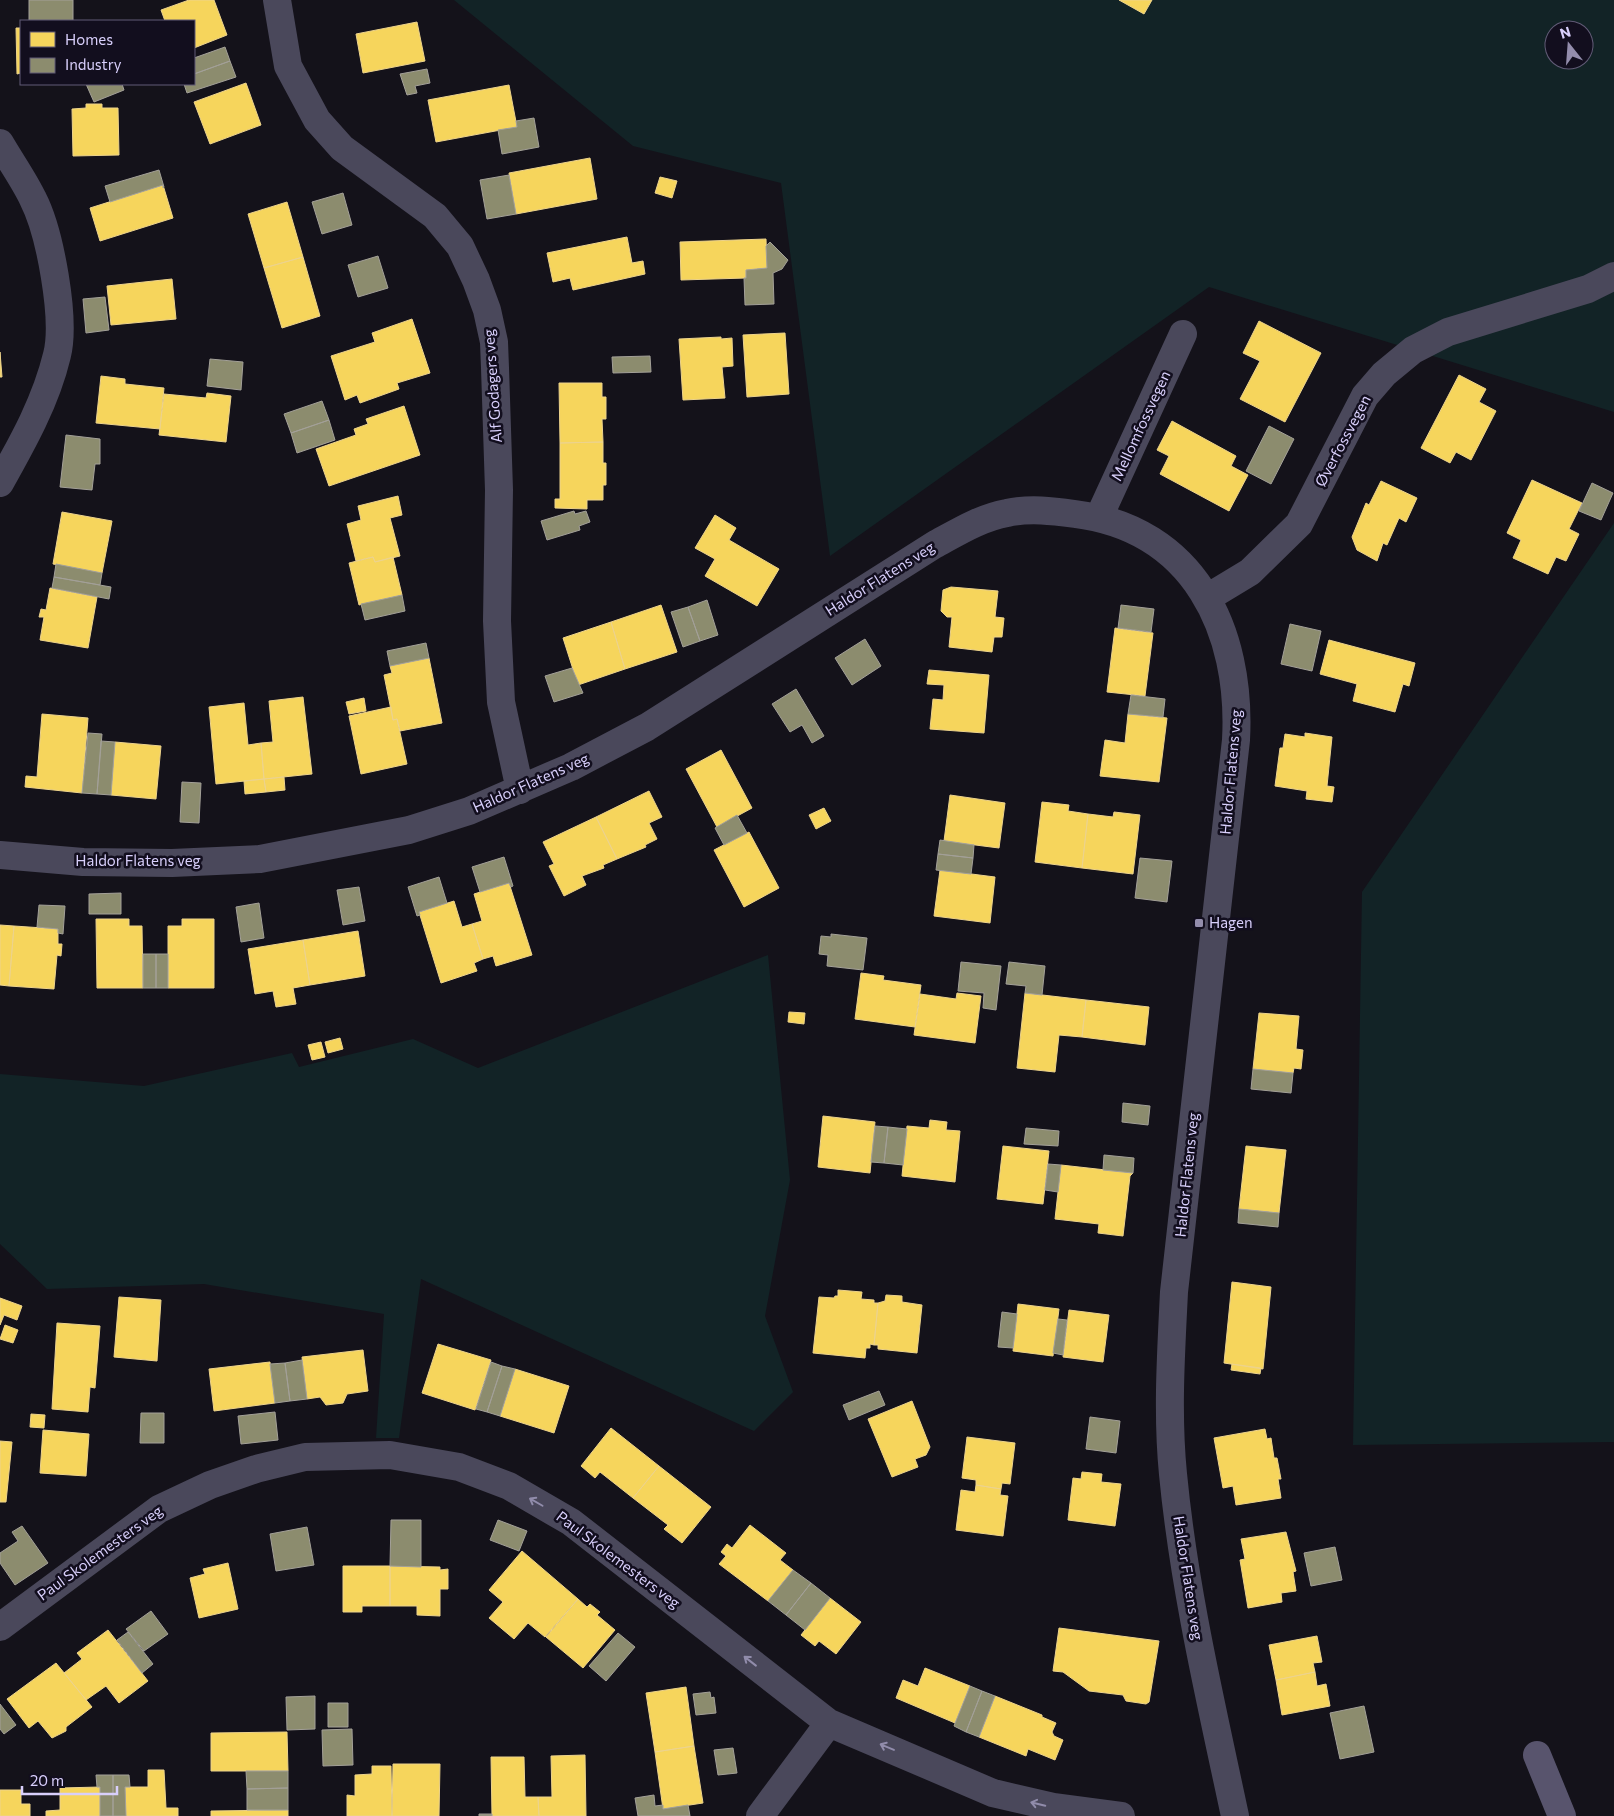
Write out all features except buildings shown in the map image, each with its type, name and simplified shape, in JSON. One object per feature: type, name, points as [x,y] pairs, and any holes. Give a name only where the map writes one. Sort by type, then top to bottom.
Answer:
[{"type":"street","name":"Alf Godagers veg","points":[[277,0],[288,66],[317,120],[342,148],[435,216],[460,246],[476,280],[486,310],[494,350],[499,490],[497,621],[501,702],[520,790]]},
{"type":"street","points":[[0,143],[34,200],[51,252],[59,314],[58,354],[34,424],[0,483]]},
{"type":"street","name":"Øverfossvegen","points":[[1207,598],[1250,572],[1299,524],[1365,396],[1384,374],[1413,350],[1448,332],[1588,289],[1614,276]]},
{"type":"street","name":"Mellomfossvegen","points":[[1099,517],[1183,334]]},
{"type":"street","name":"Haldor Flatens veg","points":[[0,855],[83,862],[172,863],[260,858],[409,830],[469,811],[520,790],[571,767],[647,727],[934,545],[976,522],[1008,513],[1042,510],[1099,517],[1135,531],[1160,547],[1184,567],[1207,598],[1230,654],[1235,682],[1237,715],[1174,1292],[1170,1384],[1173,1472],[1180,1531],[1198,1640],[1235,1816]]},
{"type":"street","name":"Paul Skolemesters veg","points":[[0,1627],[159,1509],[210,1485],[256,1469],[305,1458],[390,1455],[459,1467],[509,1486],[571,1522],[829,1723],[994,1793],[1053,1807],[1121,1816]]},
{"type":"street","points":[[760,1816],[829,1723]]},
{"type":"street","points":[[1537,1755],[1562,1816]]},
{"type":"shaded area","points":[[454,0],[1614,0],[1614,412],[1209,287],[830,556],[781,183],[633,146]]},
{"type":"shaded area","points":[[1614,523],[1614,1442],[1353,1445],[1362,892]]},
{"type":"shaded area","points":[[768,955],[790,1180],[765,1316],[793,1392],[754,1431],[421,1279],[399,1438],[376,1438],[384,1314],[204,1284],[47,1289],[0,1244],[0,1074],[144,1086],[292,1053],[299,1067],[413,1039],[478,1068]]},
{"type":"place","name":"Hagen","points":[[1199,923]]}]
